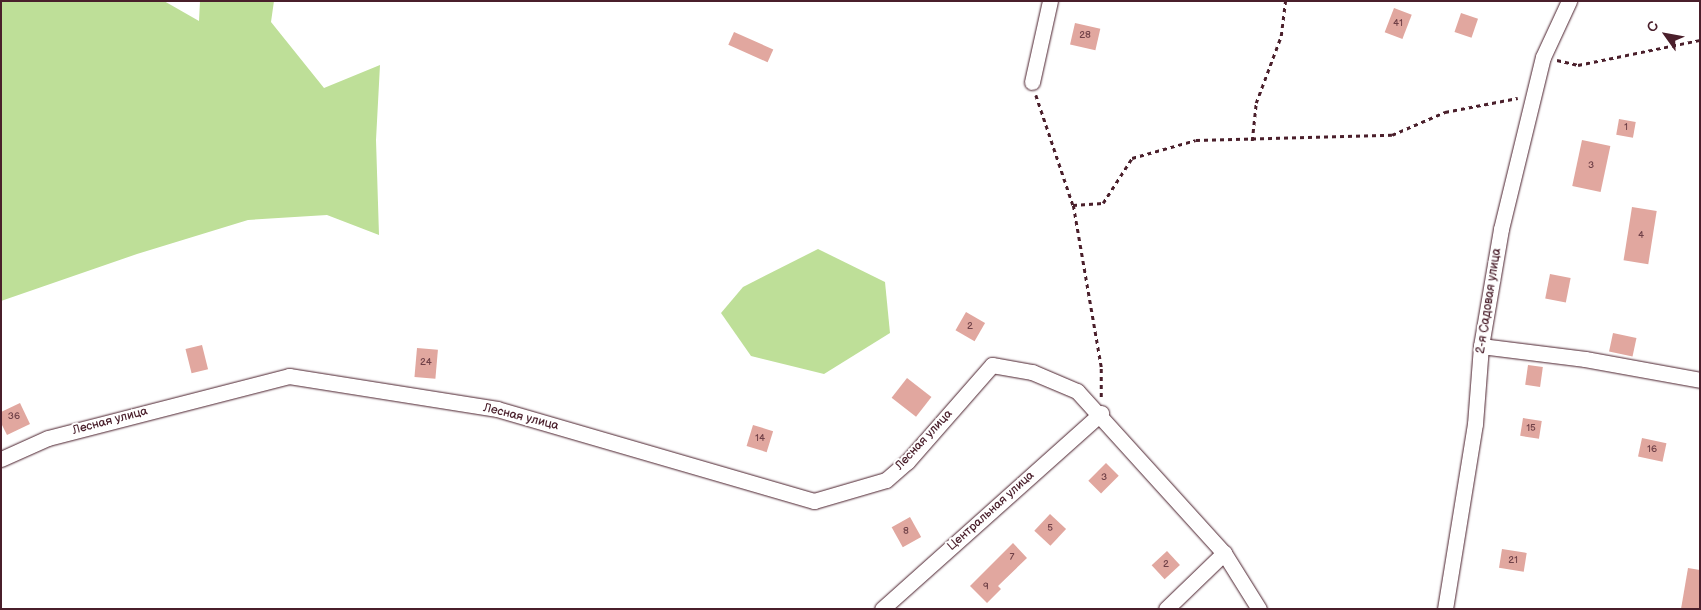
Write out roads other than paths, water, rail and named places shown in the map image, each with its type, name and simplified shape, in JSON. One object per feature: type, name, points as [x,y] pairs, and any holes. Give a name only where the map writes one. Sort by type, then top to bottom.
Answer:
[{"type":"street","points":[[1032,82],[1050,1]]},
{"type":"street","name":"2-я Садовая улица","points":[[1445,609],[1475,424],[1481,346],[1501,229],[1532,94],[1543,57],[1569,1]]},
{"type":"street","points":[[1481,346],[1584,359],[1700,380]]},
{"type":"street","name":"Лесная улица","points":[[1,459],[48,438],[289,376],[497,409],[814,501],[886,480],[907,462],[992,365],[1032,372],[1077,390],[1101,413]]},
{"type":"street","points":[[1101,413],[1224,552],[1259,609]]},
{"type":"street","name":"Центральная улица","points":[[882,609],[1101,413]]},
{"type":"street","points":[[1166,609],[1224,552]]}]
